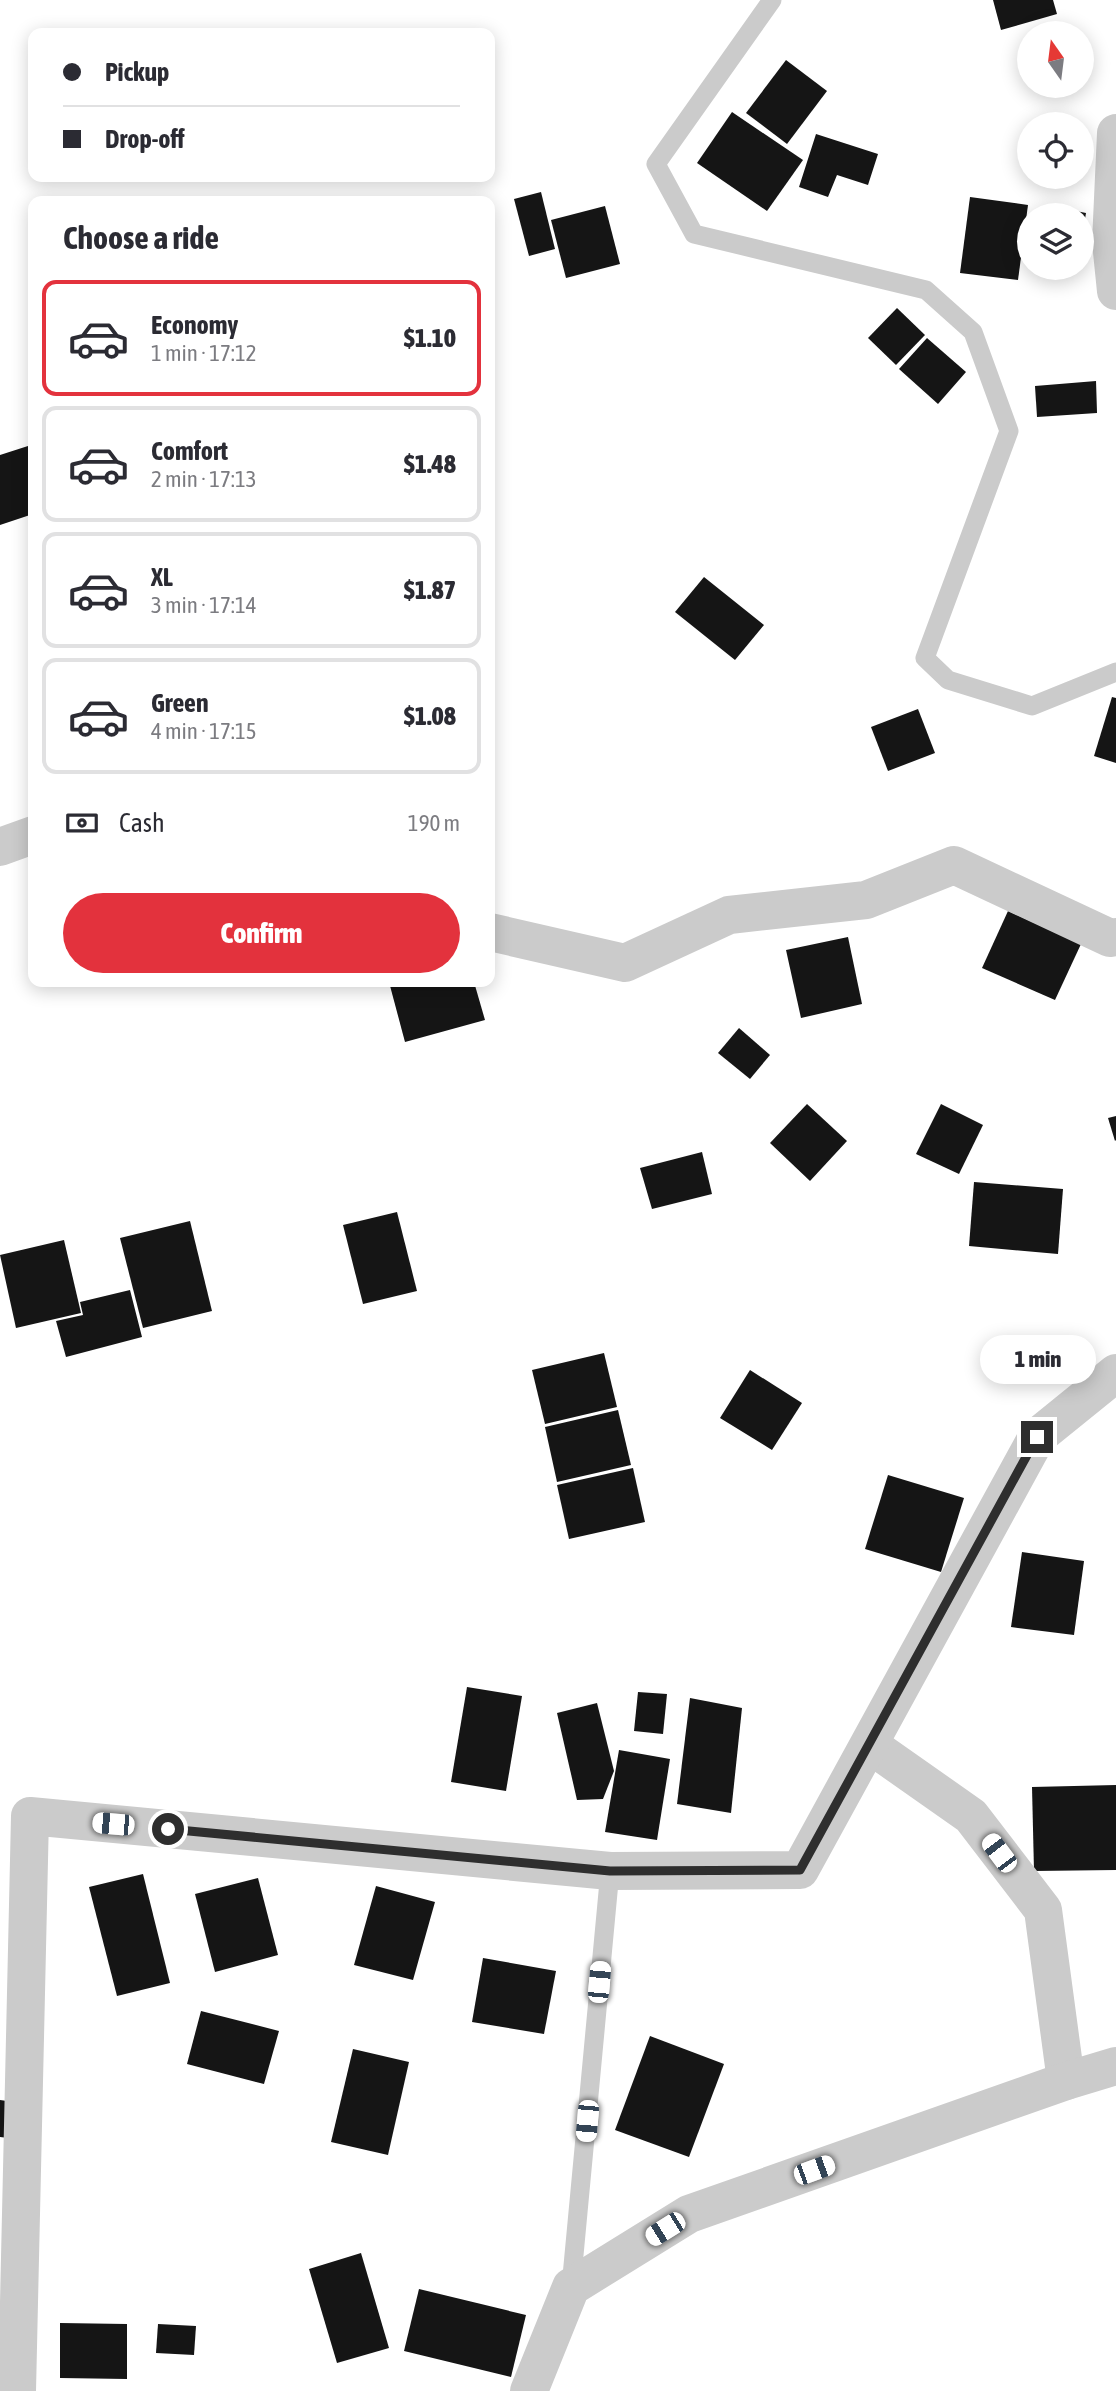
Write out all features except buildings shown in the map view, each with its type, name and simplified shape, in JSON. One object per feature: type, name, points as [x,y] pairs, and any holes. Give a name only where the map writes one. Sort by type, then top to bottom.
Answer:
[{"type":"street","points":[[1116,133],[1111,242],[1116,291]]},
{"type":"street","points":[[0,847],[28,837]]},
{"type":"street","points":[[495,933],[625,962],[729,915],[866,900],[954,866],[1110,939],[1116,937]]},
{"type":"street","points":[[17,2391],[30,1816],[610,1871],[800,1870],[1037,1437],[1116,1373]]},
{"type":"street","points":[[870,1745],[971,1816],[1043,1910],[1066,2081]]},
{"type":"street","points":[[529,2391],[571,2287],[689,2214],[1066,2081],[1116,2066]]},
{"type":"lane","points":[[772,0],[656,164],[694,234],[926,290],[973,332],[1009,431],[925,658],[947,680],[1032,706],[1116,672]]},
{"type":"lane","points":[[571,2287],[610,1871]]},
{"type":"route","points":[[168,1829],[610,1871],[800,1870],[1037,1437]]}]
